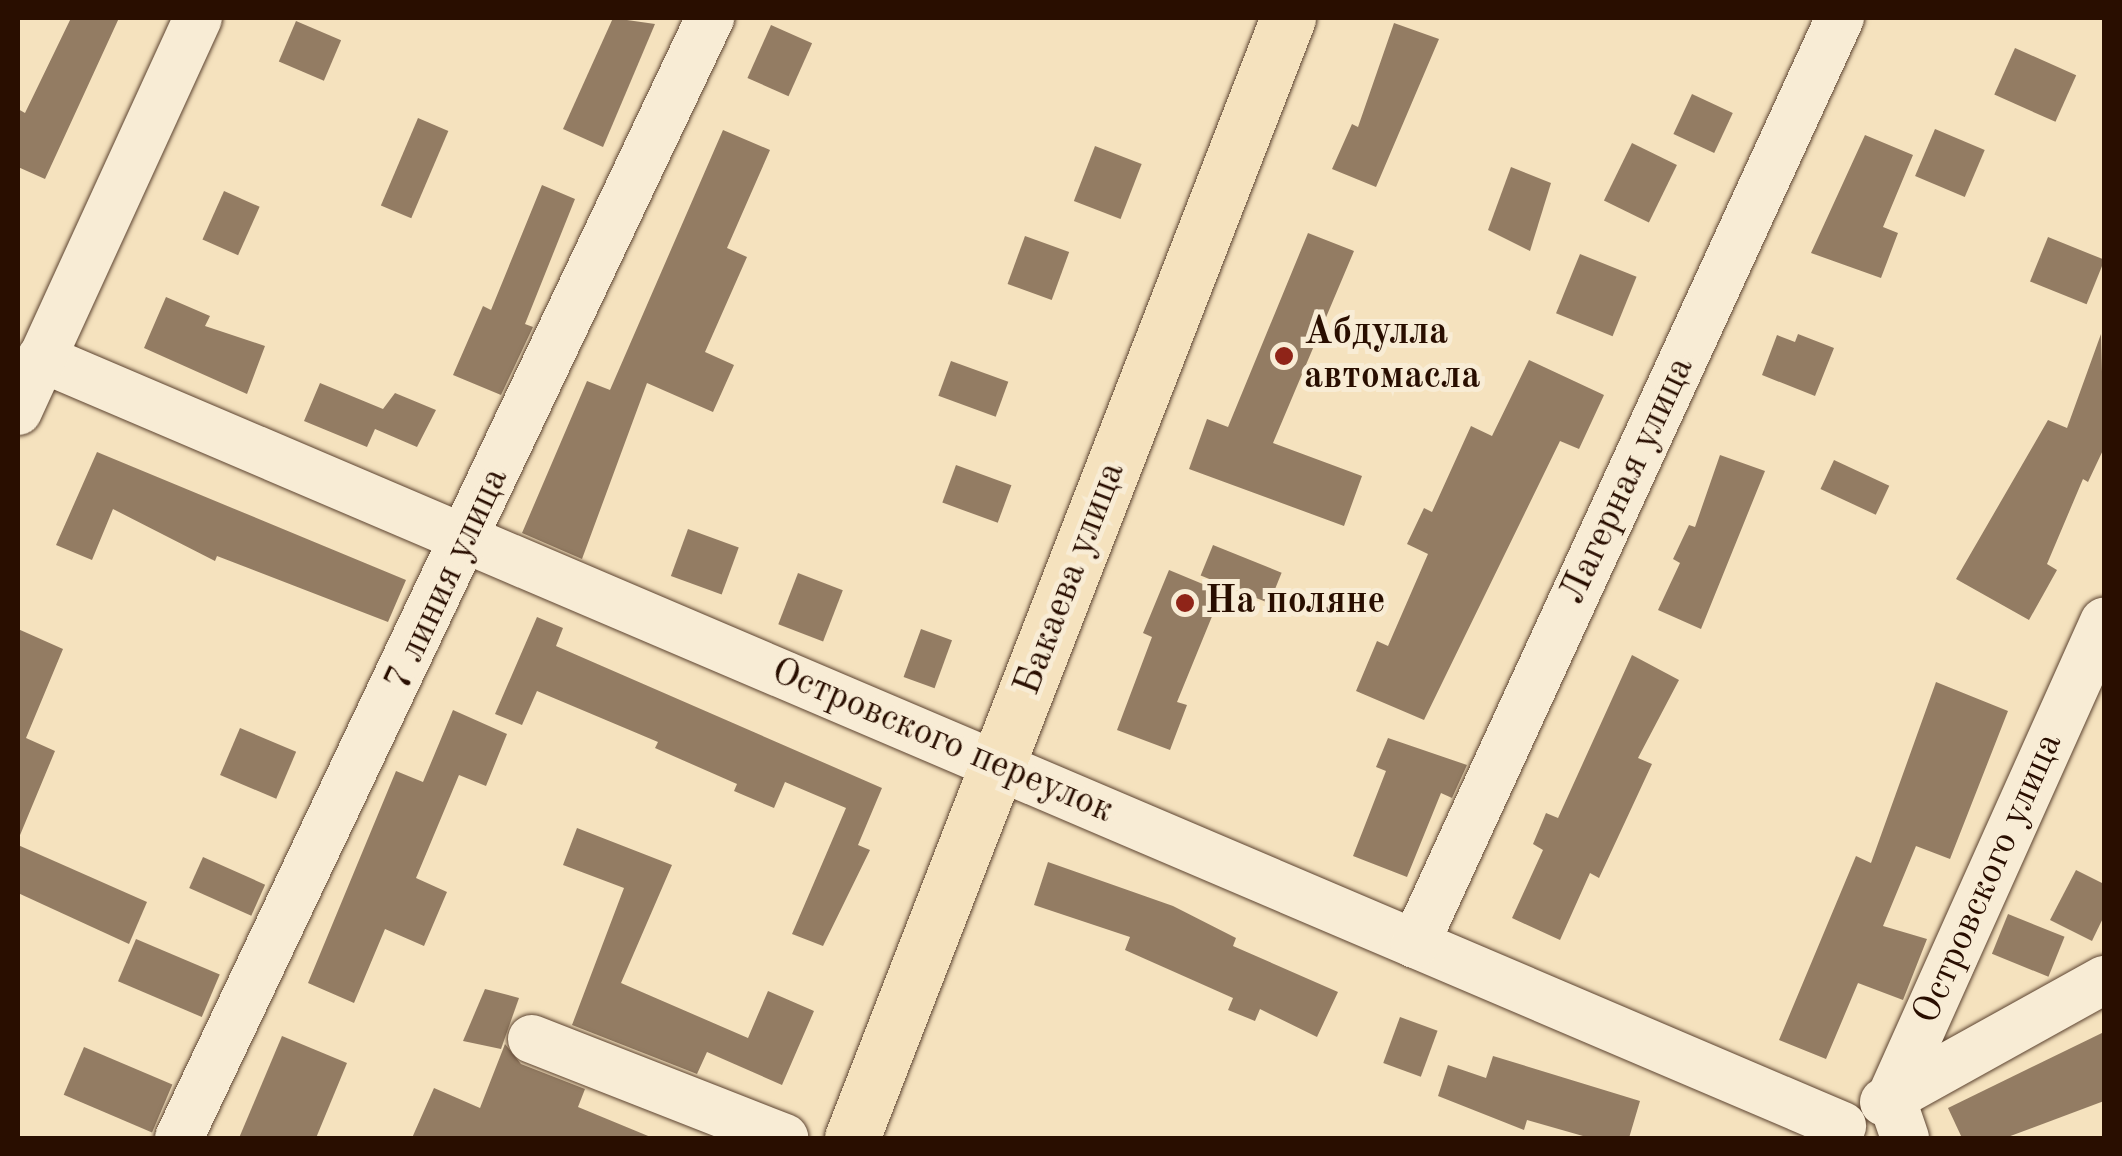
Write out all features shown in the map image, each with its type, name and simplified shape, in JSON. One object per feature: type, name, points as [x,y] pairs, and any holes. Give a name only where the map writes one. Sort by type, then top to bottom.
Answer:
[{"type":"main road","name":"Бакаева улица","points":[[852,1138],[1288,18]]},
{"type":"street","points":[[18,411],[198,18]]},
{"type":"street","name":"7 линия улица","points":[[180,1138],[468,540],[710,18]]},
{"type":"street","name":"Лагерная улица","points":[[1415,944],[1840,18]]},
{"type":"street","name":"Островского переулок","points":[[41,358],[1415,944],[1832,1132]]},
{"type":"street","name":"Островского улица","points":[[1898,1118],[2104,622]]},
{"type":"street","points":[[1832,1132],[1898,1118],[2104,980]]},
{"type":"street","points":[[532,1039],[784,1138]]},
{"type":"building","points":[[71,18],[119,18],[45,179],[18,167],[18,109],[25,113]]},
{"type":"building","points":[[613,18],[655,24],[603,147],[563,129]]},
{"type":"building","points":[[296,21],[341,40],[324,81],[279,62]]},
{"type":"building","points":[[1394,23],[1439,39],[1376,187],[1332,169],[1352,124],[1358,127]]},
{"type":"building","points":[[771,25],[812,43],[789,96],[747,78]]},
{"type":"building","points":[[2015,48],[2076,75],[2055,122],[1994,95]]},
{"type":"building","points":[[1692,94],[1733,113],[1714,153],[1673,134]]},
{"type":"building","points":[[418,118],[448,131],[411,218],[381,205]]},
{"type":"building","points":[[1935,129],[1985,150],[1965,197],[1915,176]]},
{"type":"building","points":[[723,130],[770,150],[727,248],[747,257],[705,352],[734,365],[713,412],[647,383],[582,559],[522,533],[587,381],[610,390]]},
{"type":"building","points":[[1865,135],[1913,155],[1883,227],[1898,233],[1881,278],[1811,253]]},
{"type":"building","points":[[1632,143],[1677,165],[1649,222],[1604,201]]},
{"type":"building","points":[[1095,146],[1142,164],[1121,219],[1074,201]]},
{"type":"building","points":[[1511,167],[1551,183],[1530,251],[1488,230]]},
{"type":"building","points":[[542,185],[575,199],[525,324],[533,327],[501,395],[453,375],[483,306],[491,310]]},
{"type":"building","points":[[224,191],[260,207],[238,255],[202,239]]},
{"type":"building","points":[[1308,233],[1354,251],[1273,443],[1362,476],[1344,526],[1189,469],[1207,419],[1228,427]]},
{"type":"building","points":[[1025,236],[1069,252],[1052,300],[1008,284]]},
{"type":"building","points":[[2048,237],[2104,260],[2087,304],[2030,282]]},
{"type":"building","points":[[1580,254],[1637,277],[1613,336],[1556,313]]},
{"type":"building","points":[[166,297],[210,316],[205,326],[265,346],[247,394],[144,348]]},
{"type":"building","points":[[1798,334],[1834,348],[1815,396],[1762,375],[1777,335],[1795,342]]},
{"type":"building","points":[[2101,334],[2104,448],[2088,482],[2083,479],[2047,564],[2057,570],[2029,620],[1956,579],[2048,420],[2067,428]]},
{"type":"building","points":[[1529,360],[1604,395],[1579,449],[1560,441],[1424,720],[1356,691],[1377,641],[1388,646],[1428,554],[1407,544],[1424,508],[1432,512],[1471,426],[1492,436]]},
{"type":"building","points":[[951,361],[1008,382],[996,417],[938,396]]},
{"type":"building","points":[[320,383],[383,409],[395,393],[436,410],[417,447],[375,429],[367,447],[304,421]]},
{"type":"building","points":[[97,452],[406,580],[388,622],[217,556],[215,561],[113,509],[92,560],[56,545]]},
{"type":"building","points":[[1720,455],[1765,471],[1701,629],[1658,610],[1680,563],[1673,559],[1689,525],[1695,527]]},
{"type":"building","points":[[1834,460],[1889,486],[1876,515],[1820,489]]},
{"type":"building","points":[[956,465],[1011,485],[998,523],[942,503]]},
{"type":"building","points":[[688,529],[739,547],[722,594],[671,576]]},
{"type":"building","points":[[1213,545],[1282,573],[1269,603],[1201,576]]},
{"type":"building","points":[[1169,570],[1222,592],[1177,702],[1187,705],[1170,750],[1117,730],[1152,637],[1143,633]]},
{"type":"building","points":[[798,573],[843,590],[823,642],[778,624]]},
{"type":"building","points":[[537,617],[563,628],[556,646],[882,788],[858,845],[870,850],[823,946],[792,934],[846,808],[785,782],[774,808],[734,791],[737,784],[655,748],[658,742],[537,691],[522,725],[495,714]]},
{"type":"building","points":[[18,629],[63,649],[26,738],[55,751],[18,840]]},
{"type":"building","points":[[921,629],[952,640],[935,688],[904,677]]},
{"type":"building","points":[[1632,655],[1679,680],[1638,758],[1652,764],[1599,878],[1590,873],[1560,940],[1512,918],[1543,850],[1533,844],[1546,813],[1558,818]]},
{"type":"building","points":[[1936,682],[2008,711],[1950,859],[1916,846],[1883,926],[1927,939],[1903,1000],[1858,983],[1826,1059],[1779,1040],[1856,856],[1871,863]]},
{"type":"building","points":[[453,710],[507,734],[486,786],[459,775],[416,878],[447,892],[424,946],[385,929],[354,1003],[308,983],[396,771],[423,782]]},
{"type":"building","points":[[240,728],[296,752],[276,799],[220,775]]},
{"type":"building","points":[[1388,738],[1467,765],[1452,798],[1441,793],[1407,877],[1353,856],[1386,771],[1376,767]]},
{"type":"building","points":[[577,828],[672,865],[621,983],[748,1038],[768,991],[814,1011],[782,1085],[707,1052],[697,1074],[572,1025],[624,888],[563,865]]},
{"type":"building","points":[[18,845],[147,902],[129,944],[18,893]]},
{"type":"building","points":[[203,857],[265,885],[251,916],[189,888]]},
{"type":"building","points":[[1048,862],[1173,906],[1236,938],[1233,946],[1338,992],[1317,1037],[1260,1009],[1255,1021],[1228,1010],[1233,998],[1125,950],[1130,937],[1034,905]]},
{"type":"building","points":[[2076,870],[2104,884],[2104,916],[2092,941],[2050,920]]},
{"type":"building","points":[[2008,914],[2065,937],[2048,977],[1992,954]]},
{"type":"building","points":[[136,939],[220,975],[202,1017],[118,981]]},
{"type":"building","points":[[485,989],[519,998],[501,1049],[463,1041]]},
{"type":"building","points":[[1400,1017],[1438,1031],[1421,1077],[1383,1063]]},
{"type":"building","points":[[2104,1032],[2104,1101],[2005,1138],[1962,1138],[1948,1108]]},
{"type":"building","points":[[282,1036],[347,1063],[316,1138],[239,1138]]},
{"type":"building","points":[[505,1044],[521,1064],[585,1089],[578,1107],[653,1138],[412,1138],[434,1088],[480,1108]]},
{"type":"building","points":[[84,1047],[172,1085],[152,1132],[64,1095]]},
{"type":"building","points":[[1493,1056],[1640,1101],[1629,1138],[1590,1138],[1527,1120],[1524,1130],[1438,1096],[1448,1065],[1486,1078]]},
{"type":"place","name":"Абдулла автомасла","points":[[1284,356]]},
{"type":"place","name":"На поляне","points":[[1185,603]]}]
